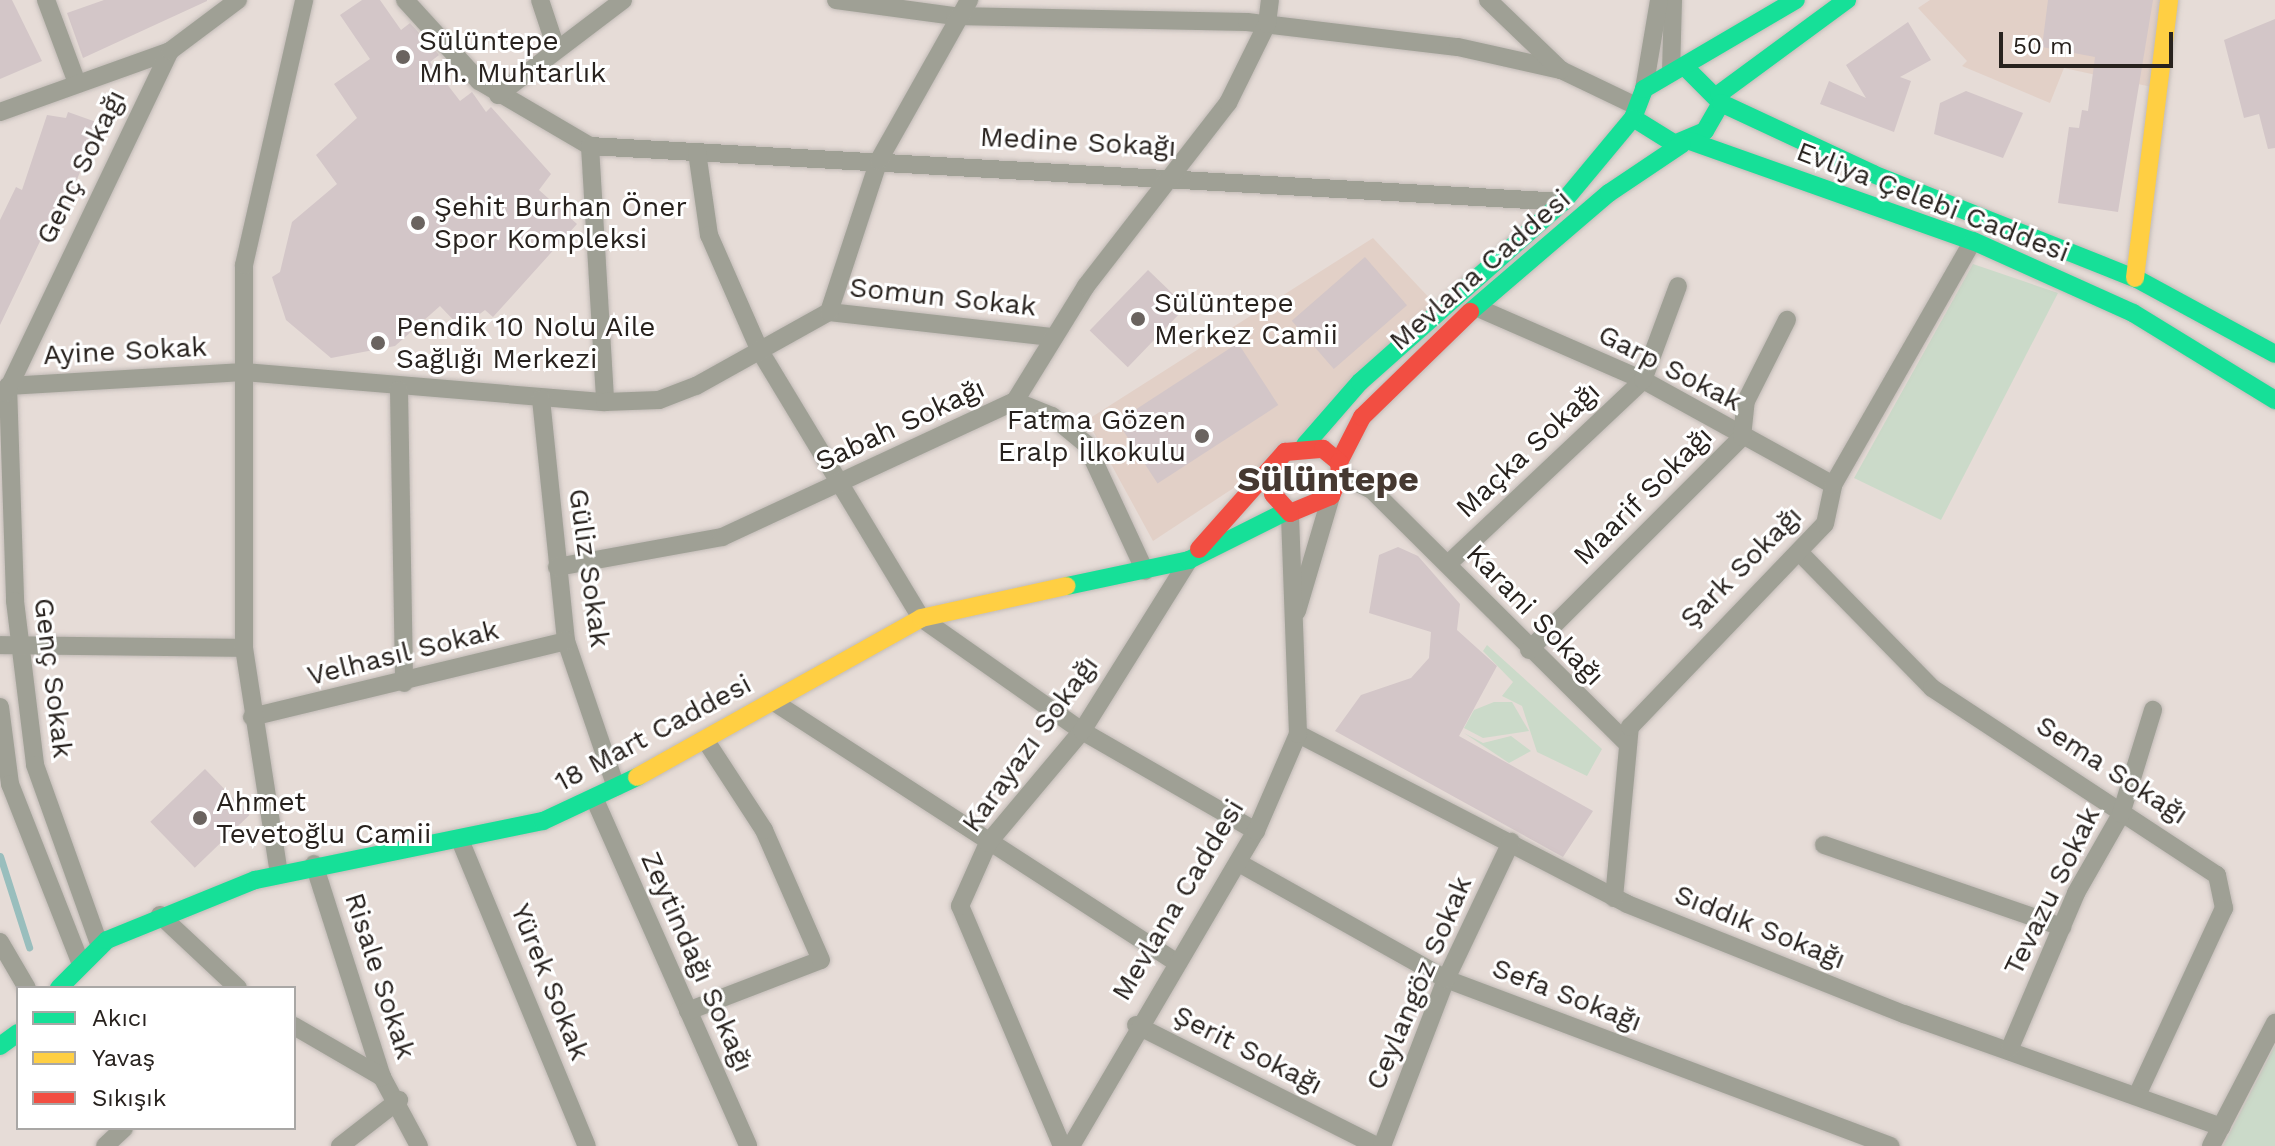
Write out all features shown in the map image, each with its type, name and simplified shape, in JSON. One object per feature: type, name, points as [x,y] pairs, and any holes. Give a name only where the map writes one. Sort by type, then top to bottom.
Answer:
[{"type":"street","points":[[46,0],[77,83]]},
{"type":"street","points":[[279,874],[252,717],[244,648],[244,265],[304,0]]},
{"type":"street","points":[[405,0],[498,95],[590,146],[605,402],[659,400],[760,351],[829,312],[879,160],[955,16],[969,0]]},
{"type":"street","points":[[540,0],[556,48]]},
{"type":"street","points":[[498,95],[623,0]]},
{"type":"street","points":[[836,0],[955,16],[1267,24],[1458,47],[1561,70],[1637,104],[1659,139],[1686,142],[1710,125],[1720,98],[1847,0]]},
{"type":"street","name":"Sabah Sokağı","points":[[557,567],[722,537],[843,484],[1015,401],[1052,337],[1170,175],[1228,103],[1267,24],[1270,0]]},
{"type":"street","points":[[1488,0],[1561,70]]},
{"type":"street","points":[[1637,104],[1659,0]]},
{"type":"street","points":[[1673,0],[1678,70]]},
{"type":"street","points":[[1637,104],[1678,70],[1796,0]]},
{"type":"street","points":[[2135,278],[2169,0]]},
{"type":"street","name":"Genç Sokağı","points":[[4,389],[170,51],[230,3]]},
{"type":"street","points":[[0,112],[170,51]]},
{"type":"street","points":[[1678,70],[1720,98]]},
{"type":"street","name":"Evliya Çelebi Caddesi","points":[[1720,98],[1873,174],[2135,278],[2275,354]]},
{"type":"street","name":"Mevlana Caddesi","points":[[1189,560],[1285,452],[1305,445],[1360,382],[1563,202],[1637,104]]},
{"type":"street","name":"Mevlana Caddesi","points":[[1293,625],[1337,479],[1362,417],[1478,308],[1609,193],[1686,142]]},
{"type":"street","name":"Evliya Çelebi Caddesi","points":[[1686,142],[1973,241],[2133,313],[2275,400]]},
{"type":"street","name":"Medine Sokağı","points":[[590,146],[1170,175],[1563,202]]},
{"type":"street","points":[[697,152],[709,235],[760,351],[921,618],[1082,731],[1256,831]]},
{"type":"street","name":"Şark Sokağı","points":[[1614,898],[1626,742],[1630,727],[1697,650],[1825,524],[1833,485],[1973,241]]},
{"type":"street","name":"Maçka Sokağı","points":[[1448,564],[1643,380],[1678,286]]},
{"type":"street","name":"Garp Sokak","points":[[1478,308],[1643,380],[1833,485]]},
{"type":"street","name":"Somun Sokak","points":[[829,312],[1052,337]]},
{"type":"street","name":"Maarif Sokağı","points":[[1529,650],[1742,437],[1746,401],[1787,320]]},
{"type":"street","name":"Ayine Sokak","points":[[4,389],[244,372],[399,390],[605,402]]},
{"type":"street","points":[[0,413],[4,389]]},
{"type":"street","name":"Genç Sokak","points":[[4,389],[20,644],[41,794],[100,947]]},
{"type":"street","points":[[399,390],[404,683]]},
{"type":"street","name":"Güliz Sokak","points":[[541,399],[566,641],[616,787]]},
{"type":"street","points":[[1015,401],[1052,416],[1086,444],[1145,571]]},
{"type":"street","points":[[1305,445],[1337,479]]},
{"type":"street","points":[[1270,469],[1288,512]]},
{"type":"street","name":"Karani Sokağı","points":[[1337,479],[1372,490],[1448,564],[1529,650],[1626,742]]},
{"type":"street","name":"18 Mart Caddesi","points":[[61,986],[100,947],[160,915],[314,864],[460,840],[595,800],[706,741],[921,618],[1189,560],[1288,512],[1337,479]]},
{"type":"street","name":"Mevlana Caddesi","points":[[1071,1146],[1136,1025],[1239,863],[1298,734],[1288,512]]},
{"type":"street","name":"Sema Sokağı","points":[[1799,552],[1932,688],[2121,814],[2206,863],[2223,891],[2224,908],[2137,1095]]},
{"type":"street","name":"Karayazı Sokağı","points":[[1062,1146],[960,906],[988,843],[1082,731],[1189,560]]},
{"type":"street","name":"Velhasıl Sokak","points":[[252,717],[404,683],[566,641]]},
{"type":"street","points":[[0,645],[244,648]]},
{"type":"street","points":[[774,702],[1175,961]]},
{"type":"street","name":"Genç Sokak","points":[[0,707],[10,784],[81,964]]},
{"type":"street","name":"Tevazu Sokak","points":[[2010,1048],[2062,927],[2121,814],[2153,710]]},
{"type":"street","name":"Sıddık Sokağı","points":[[1298,734],[1614,898],[1904,1014],[2010,1048],[2221,1127]]},
{"type":"street","points":[[688,1011],[821,960],[764,830],[706,741]]},
{"type":"street","name":"Zeytindağı Sokağı","points":[[595,800],[748,1146]]},
{"type":"street","name":"Yürek Sokak","points":[[460,840],[587,1146]]},
{"type":"street","name":"Ceylangöz Sokak","points":[[1380,1146],[1446,979],[1511,842]]},
{"type":"street","points":[[1824,845],[2062,927]]},
{"type":"street","name":"Sefa Sokağı","points":[[1239,863],[1446,979],[1891,1146]]},
{"type":"street","name":"Risale Sokak","points":[[314,864],[382,1077],[399,1100],[419,1146]]},
{"type":"street","points":[[160,915],[236,986]]},
{"type":"street","points":[[0,942],[26,986]]},
{"type":"street","points":[[2211,1146],[2275,1023]]},
{"type":"street","name":"Şerit Sokağı","points":[[1136,1025],[1380,1146]]},
{"type":"street","points":[[296,1027],[382,1077]]},
{"type":"street","points":[[340,1146],[399,1100]]},
{"type":"street","points":[[105,1146],[122,1130]]},
{"type":"shaded area","points":[[1930,0],[2173,0],[2161,89],[2064,68],[2050,103],[1962,66],[1967,61],[1918,8]]},
{"type":"shaded area","name":"Fatma Gözen Eralp İlkokulu","points":[[1373,238],[1435,304],[1296,447],[1153,541],[1087,420]]},
{"type":"green space","points":[[1973,264],[2058,293],[1941,520],[1854,478]]},
{"type":"green space","points":[[1487,645],[1602,749],[1587,776],[1537,752],[1522,706],[1502,696],[1513,682],[1483,651]]},
{"type":"green space","points":[[1494,702],[1512,702],[1529,731],[1483,738],[1464,728],[1474,710]]},
{"type":"green space","points":[[1464,733],[1483,743],[1511,736],[1531,751],[1509,763]]},
{"type":"green space","points":[[2275,1045],[2275,1146],[2223,1146]]},
{"type":"building","points":[[0,0],[12,0],[42,61],[0,79]]},
{"type":"building","points":[[104,0],[207,1],[83,58],[67,13]]},
{"type":"building","points":[[362,0],[380,0],[401,30],[410,23],[439,55],[430,62],[460,101],[472,92],[486,112],[491,107],[551,174],[539,190],[577,224],[493,317],[485,310],[461,328],[440,306],[395,346],[331,358],[286,320],[272,277],[280,272],[292,222],[337,184],[316,155],[357,118],[334,84],[370,59],[340,15]]},
{"type":"building","points":[[2048,0],[2153,0],[2118,212],[2058,203],[2069,127],[2079,128],[2082,110],[2088,111],[2095,57],[2042,47]]},
{"type":"building","points":[[2275,19],[2275,148],[2268,149],[2259,114],[2244,118],[2224,40]]},
{"type":"building","points":[[1908,22],[1931,60],[1900,77],[1911,81],[1894,132],[1820,104],[1829,81],[1866,98],[1846,65]]},
{"type":"building","points":[[1966,91],[2023,113],[2003,158],[1934,134],[1940,103]]},
{"type":"building","points":[[68,112],[99,123],[73,190],[66,187],[0,325],[0,220],[16,187],[22,190],[47,115],[66,118]]},
{"type":"building","points":[[1365,257],[1407,305],[1334,369],[1292,321]]},
{"type":"building","name":"Sülüntepe Merkez Camii","points":[[1148,270],[1186,307],[1128,367],[1090,330]]},
{"type":"building","points":[[1238,343],[1278,405],[1158,483],[1117,421]]},
{"type":"building","points":[[1398,547],[1418,556],[1460,604],[1457,630],[1497,666],[1459,736],[1593,811],[1563,857],[1335,731],[1361,695],[1411,678],[1429,658],[1431,632],[1369,613],[1379,555]]},
{"type":"building","name":"Ahmet Tevetoğlu Camii","points":[[205,769],[249,815],[195,868],[150,822]]},
{"type":"waterway","points":[[0,856],[29,947]]},
{"type":"traffic: fast","points":[[1686,68],[1721,103],[1705,131],[1675,144],[1633,118],[1644,89],[1796,0]]},
{"type":"traffic: fast","points":[[1719,94],[1847,0]]},
{"type":"traffic: fast","points":[[1721,103],[1873,174],[2135,278],[2275,354]]},
{"type":"traffic: fast","points":[[1305,445],[1360,382],[1563,202],[1633,118]]},
{"type":"traffic: fast","points":[[1690,141],[1973,241],[2133,313],[2275,400]]},
{"type":"traffic: fast","points":[[1470,312],[1609,193],[1682,144]]},
{"type":"traffic: fast","points":[[1067,586],[1189,560],[1285,512]]},
{"type":"traffic: fast","points":[[61,986],[107,940],[255,880],[543,821],[637,777]]},
{"type":"traffic: fast","points":[[0,1046],[16,1034]]},
{"type":"traffic: slow","points":[[2135,278],[2169,0]]},
{"type":"traffic: slow","points":[[637,777],[921,618],[1067,586]]},
{"type":"traffic: jam","points":[[1339,462],[1362,417],[1470,312]]},
{"type":"traffic: jam","points":[[1199,549],[1285,452],[1323,449],[1339,462],[1340,474],[1331,496],[1290,513],[1273,494],[1270,469]]},
{"type":"place","name":"Sülüntepe Mh. Muhtarlık","points":[[403,57]]},
{"type":"place","name":"Şehit Burhan Öner Spor Kompleksi","points":[[418,223]]},
{"type":"place","name":"Sülüntepe Merkez Camii","points":[[1138,319]]},
{"type":"place","name":"Pendik 10 Nolu Aile Sağlığı Merkezi","points":[[378,343]]},
{"type":"place","name":"Fatma Gözen Eralp İlkokulu","points":[[1202,436]]},
{"type":"place","name":"Ahmet Tevetoğlu Camii","points":[[200,818]]},
{"type":"district","name":"Sülüntepe","points":[[1328,480]]}]
